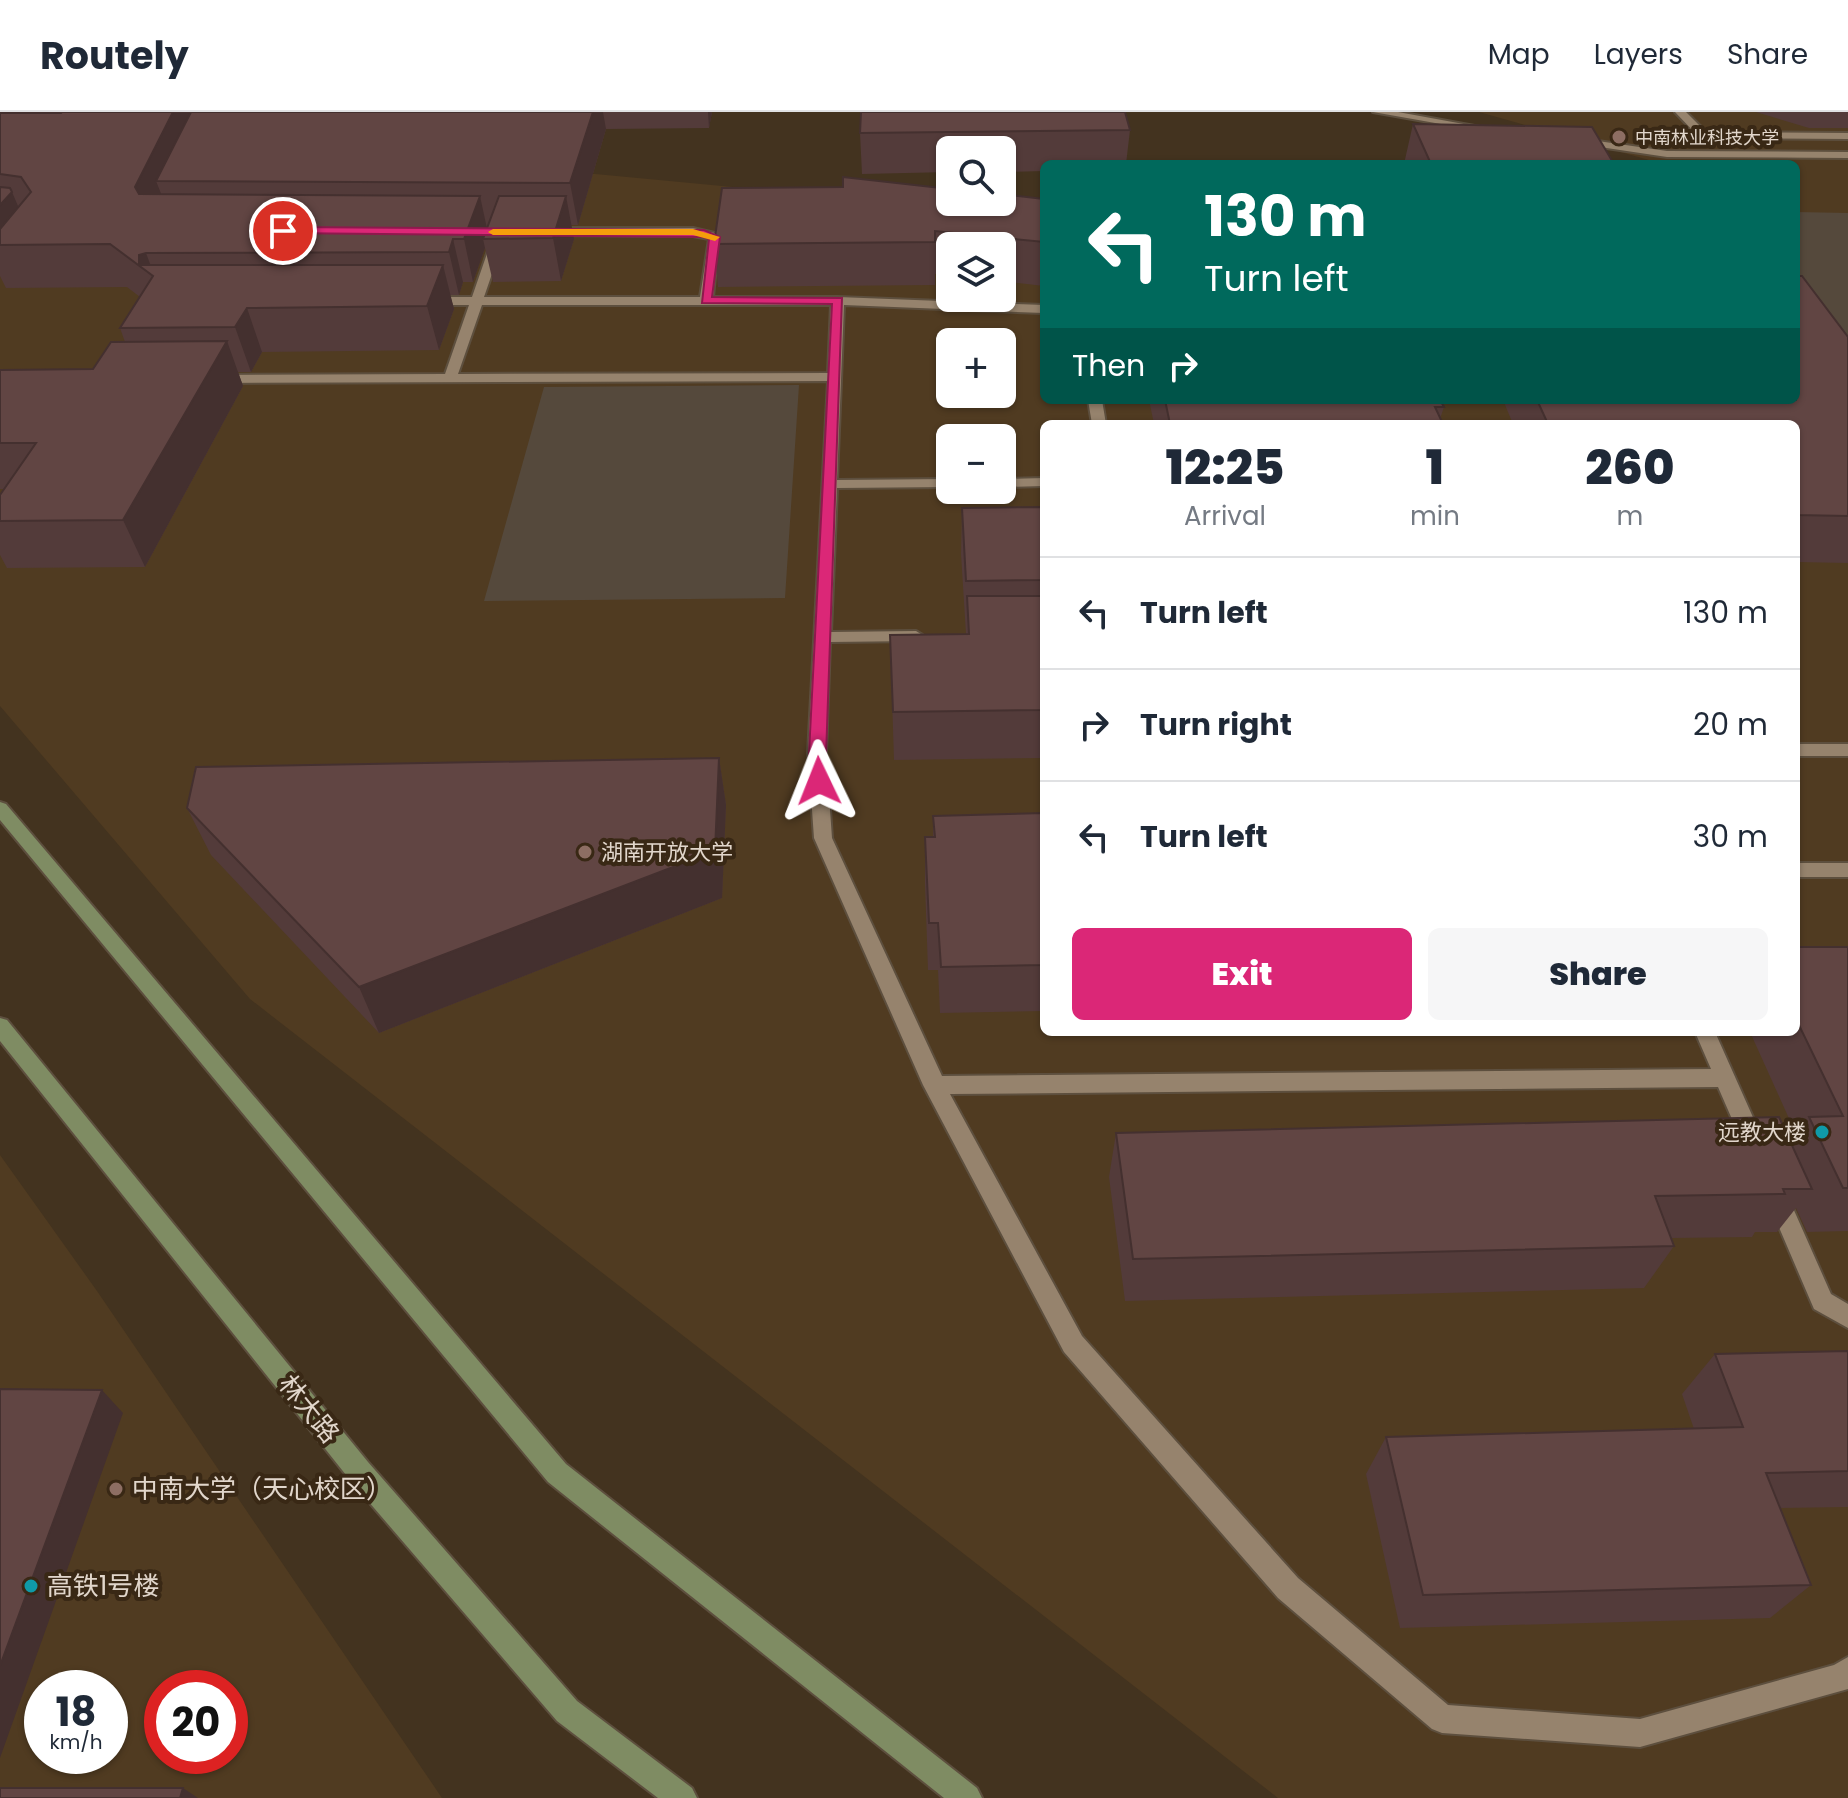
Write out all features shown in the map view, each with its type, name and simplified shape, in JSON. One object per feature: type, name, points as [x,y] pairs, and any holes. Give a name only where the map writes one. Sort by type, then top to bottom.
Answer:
[{"type":"main road","points":[[0,808],[557,1473],[967,1798]]},
{"type":"main road","name":"林大路","points":[[0,1026],[359,1471],[567,1711],[682,1798]]},
{"type":"street","points":[[0,116],[54,112]]},
{"type":"street","points":[[1378,112],[1496,130]]},
{"type":"street","points":[[1680,112],[1692,127],[1712,135],[1848,136]]},
{"type":"street","points":[[1558,139],[1667,154],[1848,155]]},
{"type":"street","points":[[450,378],[500,232],[485,232]]},
{"type":"street","points":[[530,232],[693,232],[715,237],[706,300]]},
{"type":"street","points":[[414,301],[838,301],[1040,309]]},
{"type":"street","points":[[838,301],[817,753],[823,838],[934,1085],[1073,1344],[1288,1588],[1442,1719],[1640,1733],[1842,1677],[1848,1671]]},
{"type":"street","points":[[202,379],[835,377]]},
{"type":"street","points":[[1016,483],[1040,482]]},
{"type":"street","points":[[830,484],[936,483]]},
{"type":"street","points":[[823,637],[933,636]]},
{"type":"street","points":[[1800,750],[1848,750]]},
{"type":"street","points":[[1800,870],[1848,870]]},
{"type":"street","points":[[1707,1036],[1822,1301],[1848,1317]]},
{"type":"street","points":[[934,1085],[1725,1078]]},
{"type":"shaded area","name":"湖南开放大学","points":[[0,112],[496,112],[478,163],[754,189],[936,212],[936,216],[972,216],[1040,225],[1040,404],[1800,404],[1800,160],[1649,160],[1479,112],[1848,112],[1848,1798],[1278,1798],[250,999],[0,706]]},
{"type":"shaded area","points":[[1800,212],[1848,213],[1848,339],[1800,275]]},
{"type":"shaded area","points":[[799,385],[785,598],[484,601],[544,387]]},
{"type":"shaded area","name":"中南大学（天心校区）","points":[[0,1155],[97,1291],[442,1798],[0,1798]]},
{"type":"building","points":[[173,112],[135,187],[139,194],[480,196],[464,239],[453,239],[449,252],[139,255],[139,265],[443,265],[427,306],[247,308],[235,327],[120,328],[153,276],[110,244],[0,245],[0,229],[31,192],[21,177],[0,174],[0,113]]},
{"type":"building","points":[[191,112],[593,112],[570,183],[156,181]]},
{"type":"building","points":[[861,112],[1125,112],[1130,130],[860,133]]},
{"type":"building","points":[[1413,124],[1592,127],[1612,160],[1429,160]]},
{"type":"building","points":[[843,177],[936,187],[936,216],[1016,216],[1016,196],[1040,199],[1040,242],[1016,239],[1016,232],[935,231],[935,242],[714,244],[722,188],[843,187]]},
{"type":"building","points":[[0,187],[10,188],[12,192],[0,205]]},
{"type":"building","points":[[499,196],[566,196],[553,238],[483,239]]},
{"type":"building","points":[[1802,276],[1848,337],[1848,516],[1800,515],[1800,420],[1546,420],[1539,404],[1800,404]]},
{"type":"building","points":[[227,341],[123,520],[0,521],[0,495],[36,443],[0,443],[0,370],[93,369],[111,342]]},
{"type":"building","points":[[1166,404],[1442,404],[1444,407],[1435,407],[1441,420],[1169,420]]},
{"type":"building","points":[[1040,507],[1040,580],[966,581],[962,508]]},
{"type":"building","points":[[967,596],[1040,596],[1040,710],[893,712],[890,635],[969,634]]},
{"type":"building","points":[[719,758],[715,851],[359,987],[187,808],[196,767]]},
{"type":"building","points":[[1040,813],[1040,965],[941,967],[938,923],[929,923],[925,837],[935,837],[933,816]]},
{"type":"building","points":[[1800,947],[1848,947],[1848,1188],[1843,1188],[1809,1117],[1843,1116],[1800,1027]]},
{"type":"building","points":[[1779,1117],[1812,1189],[1783,1189],[1785,1194],[1655,1196],[1674,1246],[1133,1259],[1116,1133]]},
{"type":"building","points":[[1848,1351],[1848,1471],[1766,1473],[1811,1585],[1423,1595],[1386,1437],[1743,1427],[1715,1354]]},
{"type":"building","points":[[0,1389],[102,1390],[0,1666]]},
{"type":"building","points":[[0,1788],[183,1788],[180,1798],[0,1798]]},
{"type":"slow traffic","points":[[493,232],[693,232],[715,237]]},
{"type":"place","name":"中南林业科技大学","points":[[1619,137]]},
{"type":"place","name":"湖南开放大学","points":[[585,852]]},
{"type":"place","name":"远教大楼","points":[[1822,1132]]},
{"type":"place","name":"中南大学（天心校区）","points":[[116,1489]]},
{"type":"place","name":"高铁1号楼","points":[[31,1586]]},
{"type":"route","points":[[283,231],[704,233],[715,237],[706,300],[838,301],[817,753],[819,781]]}]
